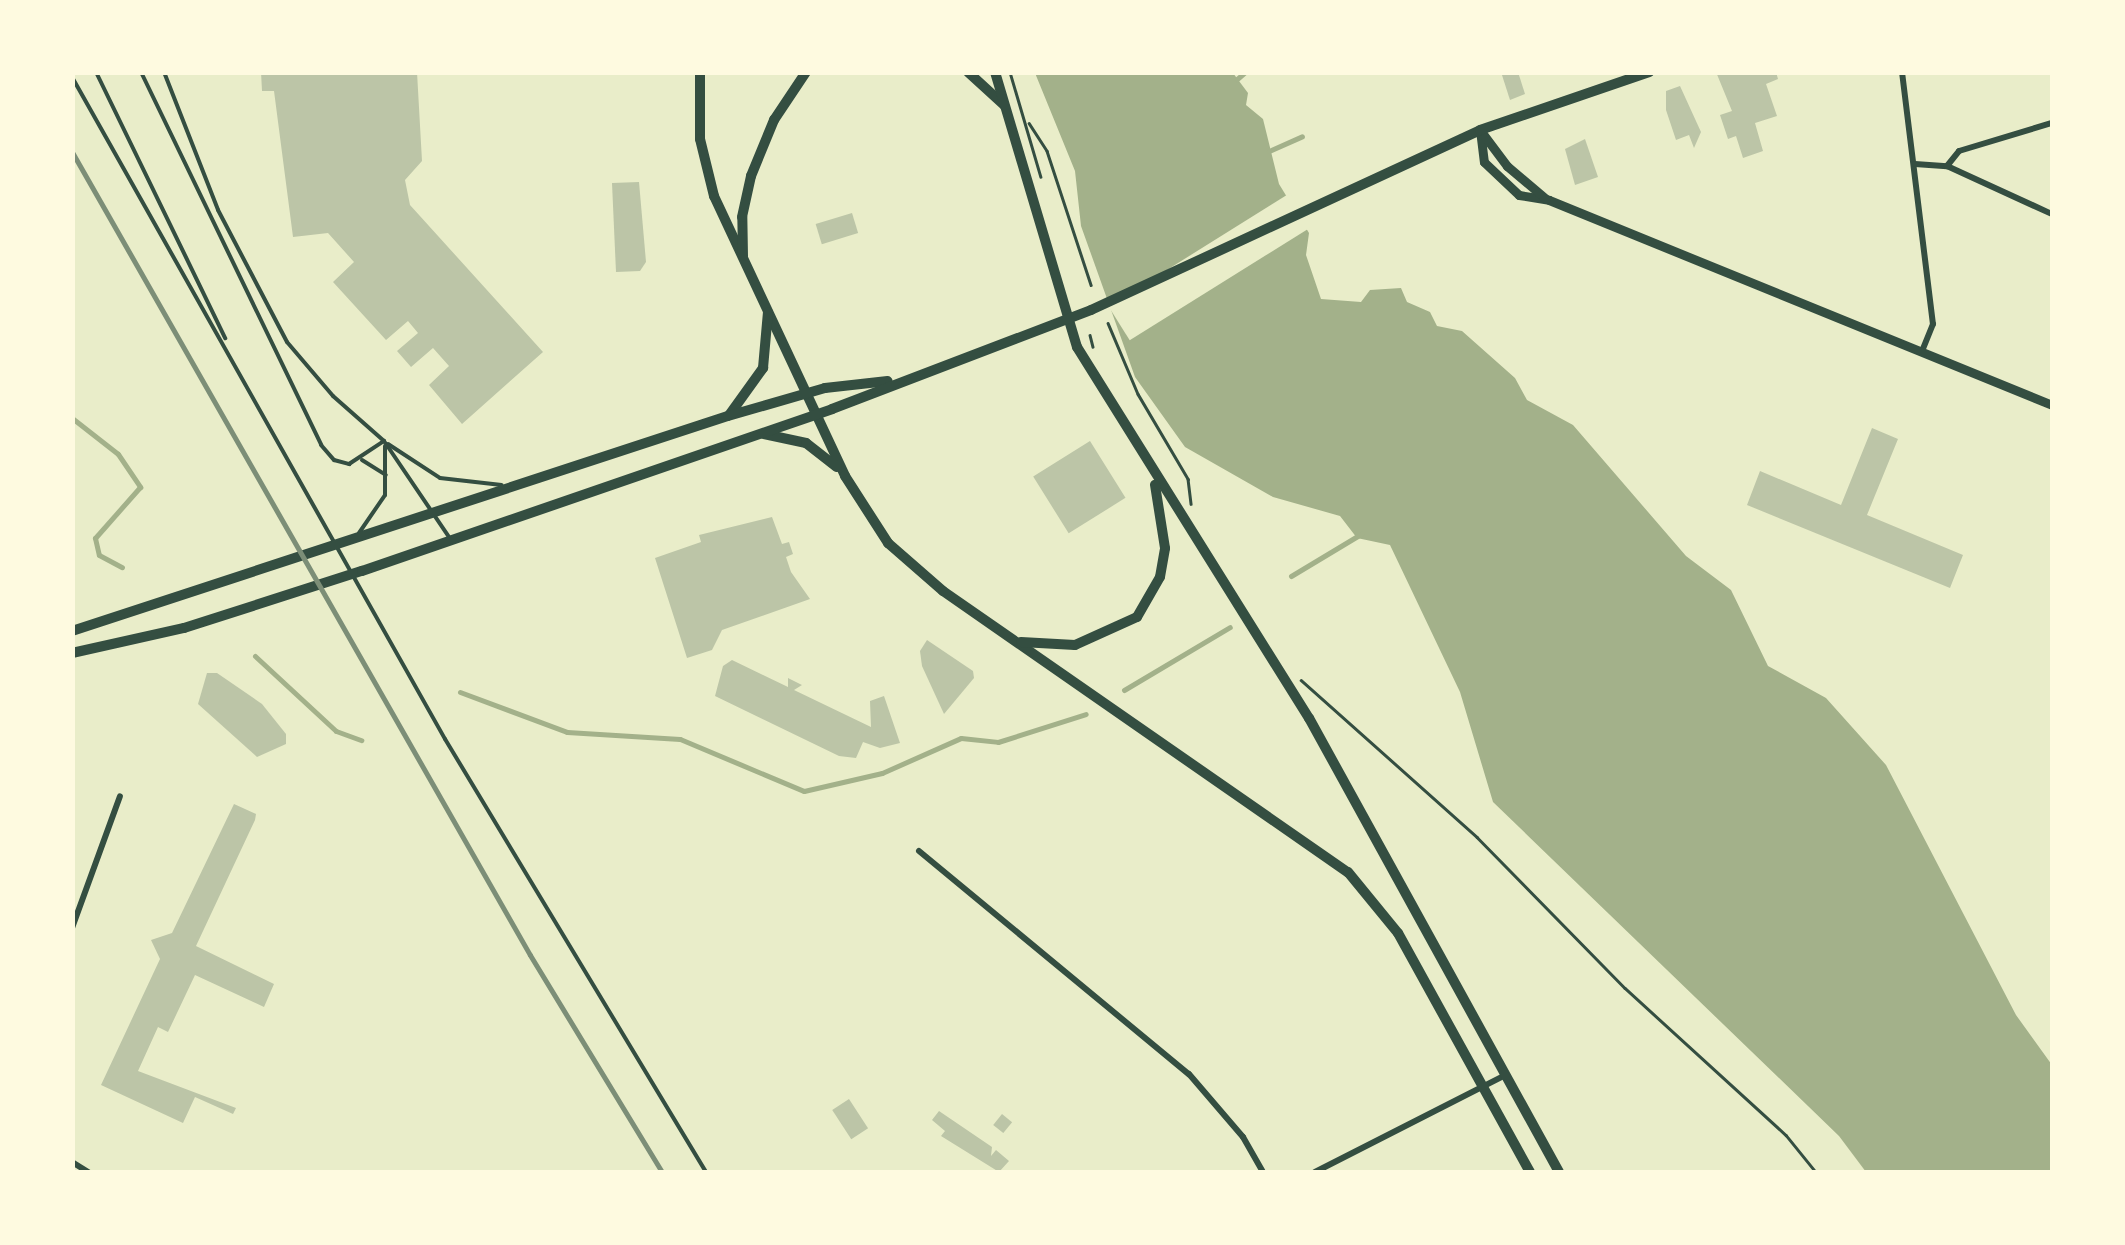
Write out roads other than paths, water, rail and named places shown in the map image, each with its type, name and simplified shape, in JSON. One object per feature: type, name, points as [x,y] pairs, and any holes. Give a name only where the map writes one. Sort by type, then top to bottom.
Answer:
[{"type":"main road","points":[[700,72],[700,139],[714,196],[845,476],[898,555],[1348,872],[1398,933],[1530,1172]]},
{"type":"main road","points":[[743,262],[742,217],[751,176],[774,120],[806,72]]},
{"type":"main road","points":[[968,72],[1008,109]]},
{"type":"main road","points":[[995,72],[1067,320],[1152,475],[1309,718],[1559,1172]]},
{"type":"main road","points":[[72,653],[184,628],[818,414],[899,379],[1091,310],[1333,194],[1480,130],[1649,72]]},
{"type":"main road","points":[[728,416],[762,368],[768,312]]},
{"type":"main road","points":[[72,631],[728,416],[807,392],[899,379]]},
{"type":"main road","points":[[763,434],[812,446],[845,476]]},
{"type":"main road","points":[[1018,642],[1076,645],[1137,617],[1160,577],[1166,548],[1152,475]]},
{"type":"street","points":[[1902,72],[1933,324],[1922,351]]},
{"type":"street","points":[[1947,166],[1959,151],[2052,123]]},
{"type":"street","points":[[1480,130],[1484,162],[1504,184],[1536,201],[1546,199]]},
{"type":"street","points":[[1480,130],[1507,166],[1546,199],[2052,404]]},
{"type":"street","points":[[1914,164],[1947,166],[2052,214]]},
{"type":"street","points":[[72,928],[120,796]]},
{"type":"street","points":[[919,851],[1189,1074],[1243,1137],[1262,1172]]},
{"type":"street","points":[[1315,1172],[1506,1074]]},
{"type":"street","points":[[74,1164],[88,1172]]},
{"type":"lane","points":[[96,72],[232,353],[378,620],[445,739],[706,1172]]},
{"type":"lane","points":[[141,72],[321,445],[340,463],[362,460],[384,441]]},
{"type":"lane","points":[[164,72],[218,210],[278,327],[317,380],[384,441],[440,478],[478,486],[522,484]]},
{"type":"lane","points":[[72,77],[140,206],[232,353]]},
{"type":"lane","points":[[353,540],[380,506],[387,476],[384,441]]},
{"type":"lane","points":[[384,441],[452,540]]},
{"type":"lane","points":[[362,460],[387,476]]},
{"type":"waterway","points":[[1237,79],[1245,72]]},
{"type":"waterway","points":[[1269,151],[1302,136]]},
{"type":"waterway","points":[[72,418],[118,454],[140,487],[95,538],[99,555],[122,567]]},
{"type":"waterway","points":[[1291,576],[1361,534]]},
{"type":"waterway","points":[[1124,690],[1230,627]]},
{"type":"waterway","points":[[255,656],[336,731],[361,740]]},
{"type":"waterway","points":[[460,692],[567,732],[680,739],[804,791],[882,773],[961,738],[998,742],[1086,714]]},
{"type":"railway","points":[[72,152],[530,955],[662,1172]]}]
